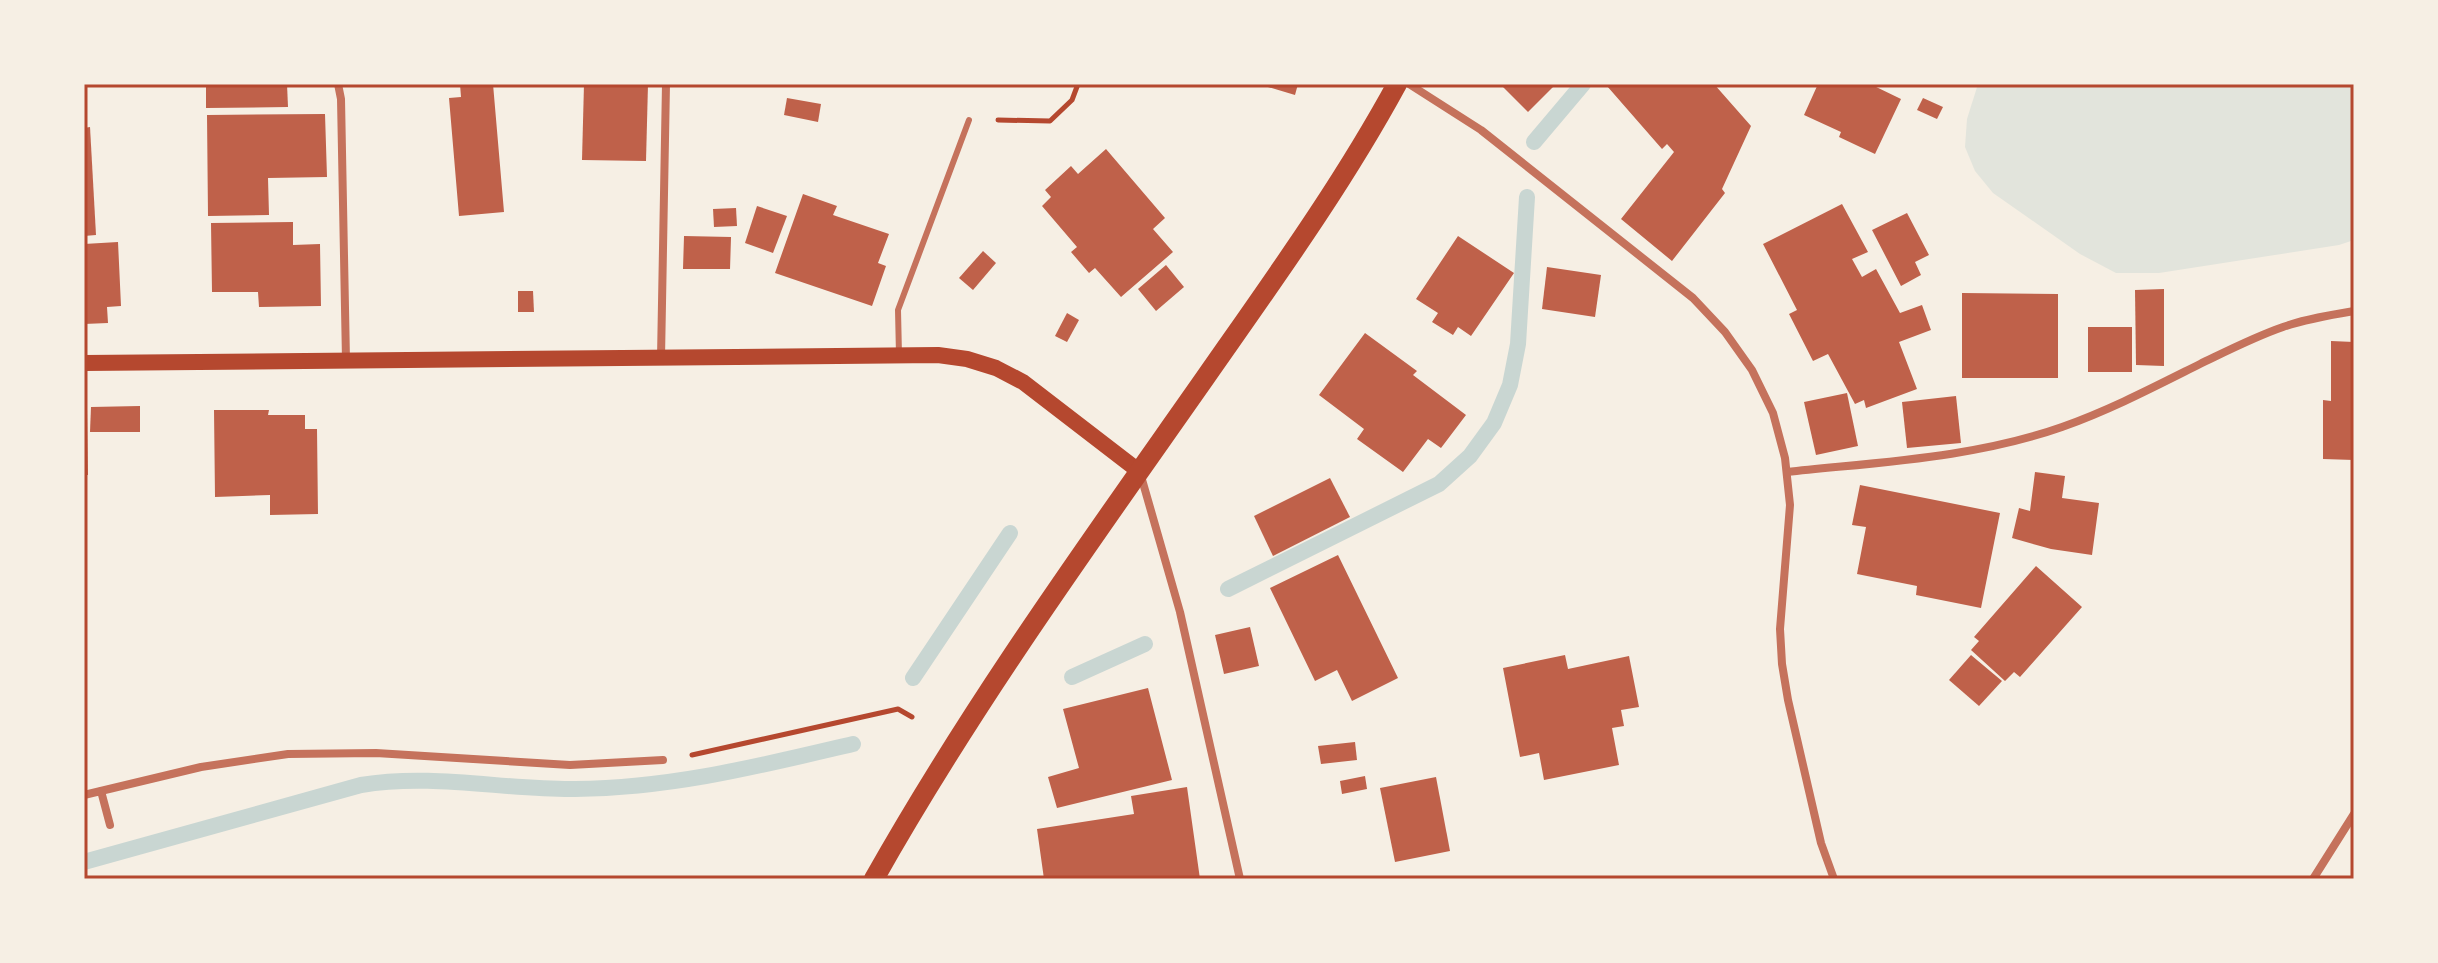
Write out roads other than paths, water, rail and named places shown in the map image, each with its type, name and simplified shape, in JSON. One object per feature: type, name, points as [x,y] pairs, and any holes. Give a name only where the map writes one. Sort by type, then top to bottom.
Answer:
[{"type":"main road","points":[[874,879],[924,793],[1019,647],[1290,258],[1397,84]]},
{"type":"main road","points":[[84,363],[938,355],[967,359],[996,368],[1023,382],[1140,472]]},
{"type":"street","points":[[338,84],[341,99],[346,360]]},
{"type":"street","points":[[661,358],[666,84]]},
{"type":"street","points":[[1409,84],[1481,130],[1693,298],[1725,332],[1752,370],[1773,413],[1787,472],[1790,505],[1780,629],[1782,664],[1821,843],[1834,879]]},
{"type":"street","points":[[1787,472],[1943,455],[2017,440],[2116,406],[2282,327],[2319,316],[2354,311]]},
{"type":"street","points":[[1140,472],[1180,612],[1240,879]]},
{"type":"street","points":[[84,795],[201,767],[288,754],[376,753],[570,765],[663,760]]},
{"type":"street","points":[[101,791],[110,825]]},
{"type":"street","points":[[2313,879],[2354,814]]},
{"type":"lane","points":[[899,355],[898,310],[969,120]]},
{"type":"waterway","points":[[1534,142],[1583,84]]},
{"type":"waterway","points":[[1228,589],[1439,484],[1470,456],[1494,423],[1510,385],[1518,344],[1527,197]]},
{"type":"waterway","points":[[913,678],[1010,533]]},
{"type":"waterway","points":[[1072,677],[1145,644]]},
{"type":"waterway","points":[[84,862],[361,785],[442,781],[548,789],[611,788],[716,774],[853,744]]}]
